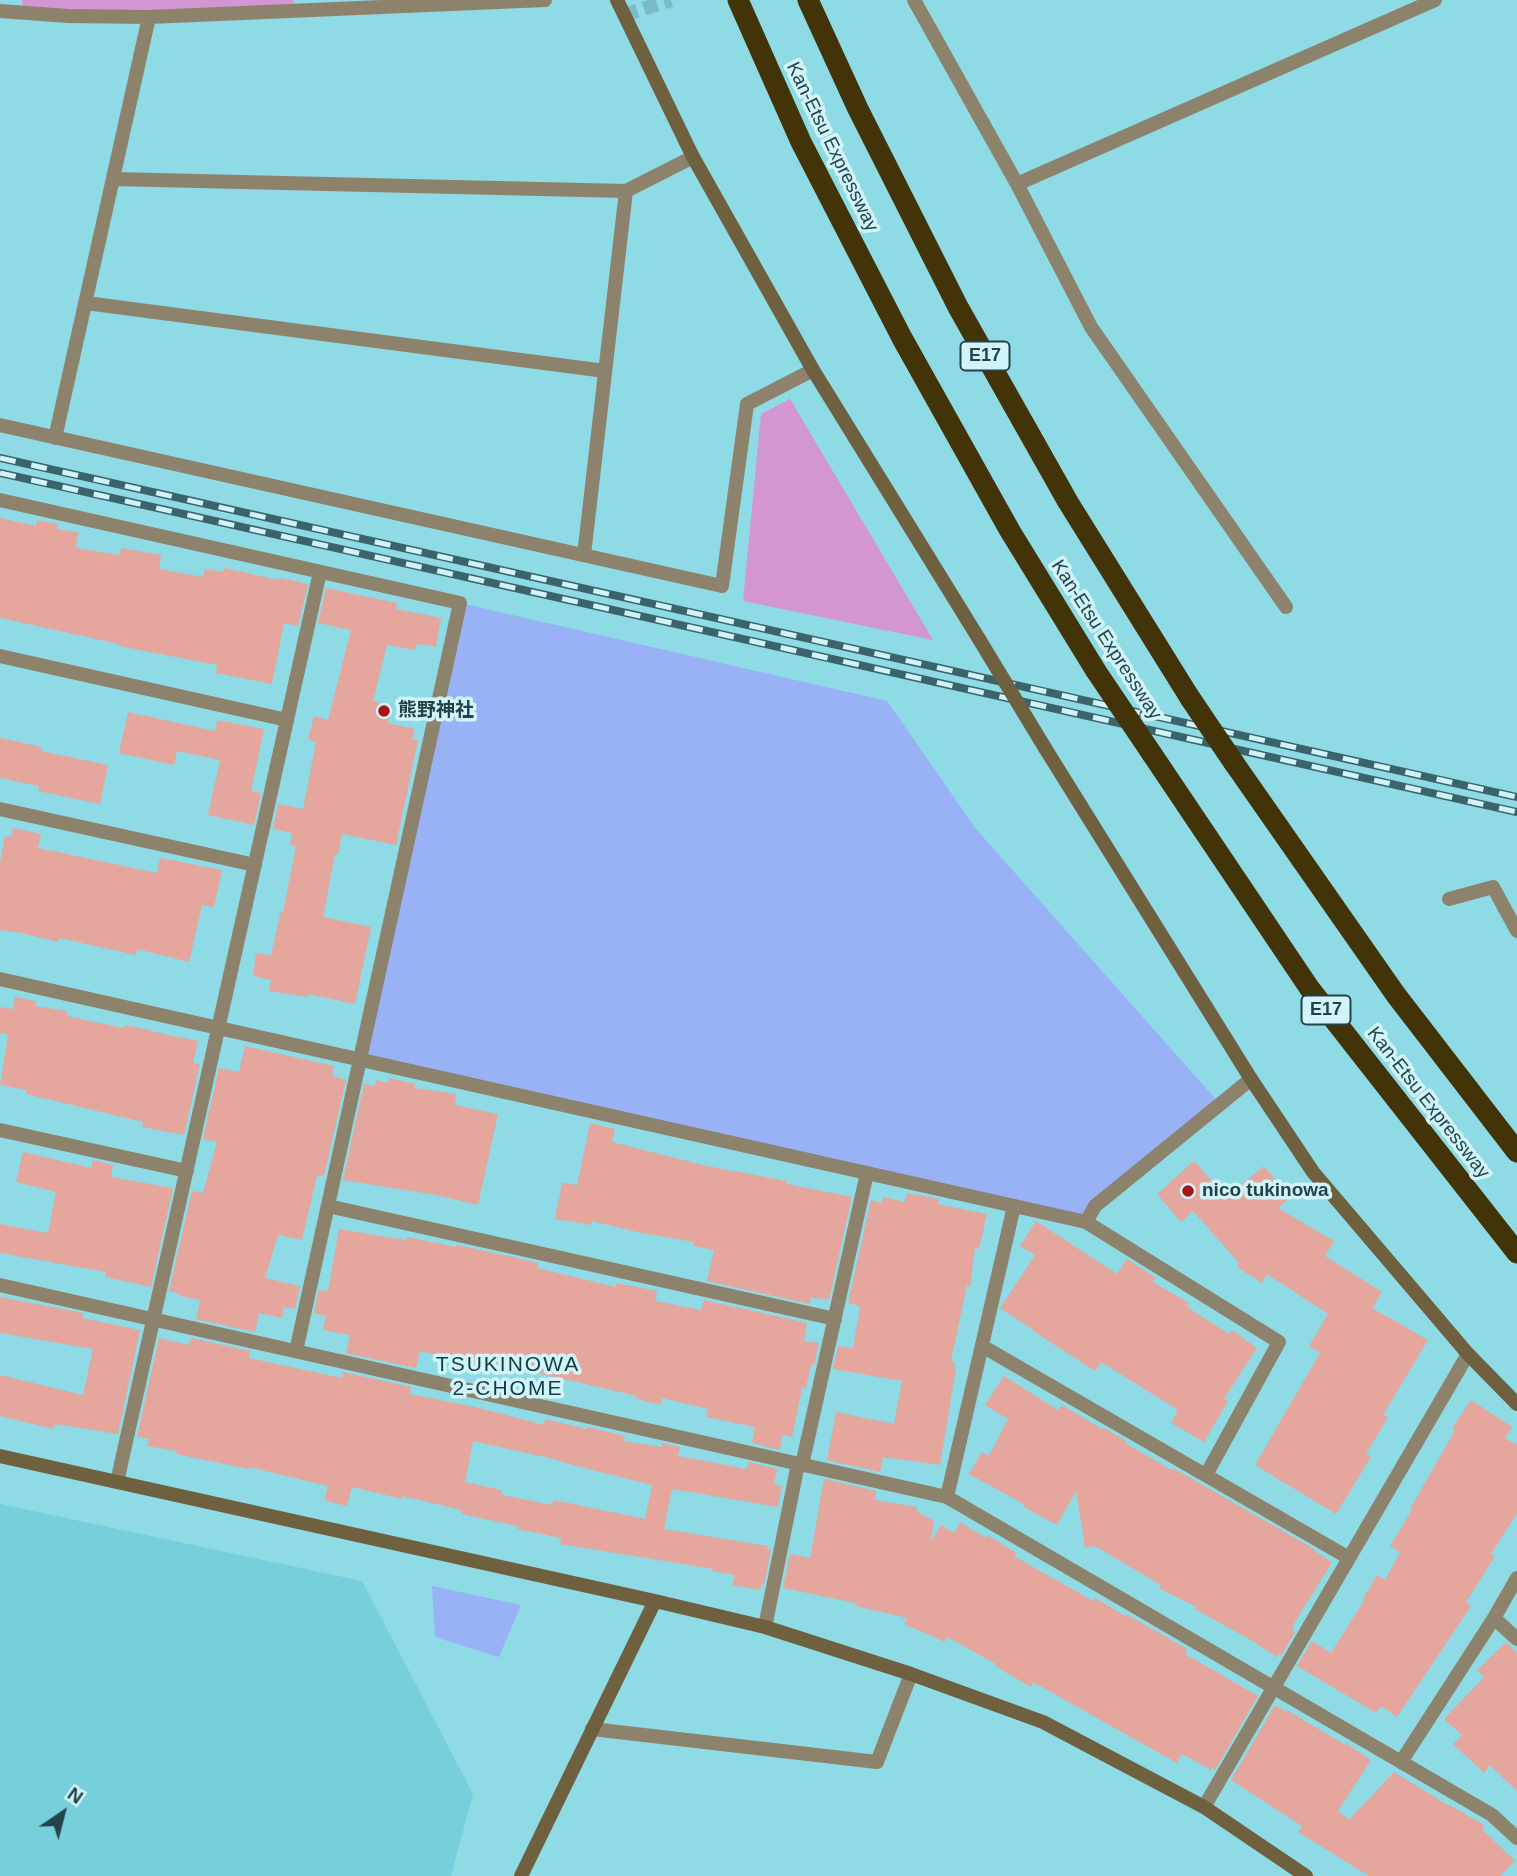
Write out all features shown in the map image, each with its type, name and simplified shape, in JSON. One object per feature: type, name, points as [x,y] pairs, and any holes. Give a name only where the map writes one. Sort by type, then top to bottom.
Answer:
[{"type":"highway","name":"Kan-Etsu Expressway","points":[[738,0],[802,142],[902,338],[1010,531],[1096,671],[1310,989],[1517,1253]]},
{"type":"highway","name":"Kan-Etsu Expressway","points":[[808,0],[858,109],[958,307],[1068,502],[1234,764],[1396,995],[1517,1152]]},
{"type":"street","points":[[0,11],[22,6],[68,16],[149,17],[293,5],[545,0]]},
{"type":"street","points":[[617,0],[693,157],[813,370],[1251,1079],[1312,1172],[1468,1354],[1517,1404]]},
{"type":"street","points":[[914,0],[1017,184],[1091,327],[1286,607]]},
{"type":"street","points":[[1017,184],[1435,0]]},
{"type":"street","points":[[55,438],[149,17]]},
{"type":"street","points":[[113,178],[626,191],[693,157]]},
{"type":"street","points":[[584,555],[626,191]]},
{"type":"street","points":[[86,303],[605,371]]},
{"type":"street","points":[[0,425],[722,586],[747,404],[813,370]]},
{"type":"street","points":[[0,500],[460,603],[296,1351]]},
{"type":"street","points":[[117,1482],[320,572]]},
{"type":"street","points":[[0,656],[287,720]]},
{"type":"street","points":[[0,809],[255,865]]},
{"type":"street","points":[[1449,899],[1493,887],[1517,931]]},
{"type":"street","points":[[0,979],[1086,1222],[1279,1342],[1206,1475]]},
{"type":"street","points":[[1086,1222],[1096,1206],[1251,1079]]},
{"type":"street","points":[[0,1130],[187,1171]]},
{"type":"street","points":[[765,1627],[867,1173]]},
{"type":"street","points":[[328,1206],[835,1319]]},
{"type":"street","points":[[947,1497],[1014,1206]]},
{"type":"street","points":[[0,1284],[947,1497],[1492,1815],[1517,1838]]},
{"type":"street","points":[[982,1346],[1349,1558]]},
{"type":"street","points":[[1204,1807],[1468,1354]]},
{"type":"street","points":[[0,1456],[765,1627],[911,1674],[1043,1722],[1204,1807],[1306,1876]]},
{"type":"street","points":[[1401,1762],[1517,1578]]},
{"type":"street","points":[[521,1876],[655,1601]]},
{"type":"street","points":[[1494,1618],[1517,1639]]},
{"type":"street","points":[[593,1729],[877,1762],[911,1674]]},
{"type":"shaded area","points":[[22,0],[293,0],[293,11],[22,12]]},
{"type":"shaded area","points":[[790,399],[933,640],[743,601],[761,414]]},
{"type":"shaded area","points":[[460,603],[887,701],[976,829],[1220,1104],[1086,1222],[360,1060]]},
{"type":"shaded area","points":[[0,1504],[362,1581],[473,1794],[451,1876],[0,1876]]},
{"type":"shaded area","points":[[432,1586],[521,1605],[499,1657],[435,1637]]},
{"type":"building","points":[[0,518],[36,526],[37,520],[58,524],[57,529],[78,532],[76,548],[120,555],[121,548],[161,555],[159,569],[203,577],[205,569],[223,572],[224,568],[308,584],[298,626],[284,623],[272,684],[216,673],[217,665],[119,646],[0,618]]},
{"type":"building","points":[[326,588],[397,603],[396,609],[441,618],[436,647],[417,644],[415,650],[387,645],[373,701],[392,706],[388,723],[415,729],[412,740],[418,740],[396,845],[342,834],[338,855],[335,854],[323,917],[371,927],[355,1004],[308,994],[308,997],[269,991],[271,980],[253,976],[256,953],[271,955],[296,846],[290,845],[292,833],[273,829],[278,804],[303,809],[316,742],[308,740],[314,716],[328,720],[351,630],[318,623]]},
{"type":"building","points":[[128,712],[215,731],[217,720],[264,729],[251,791],[261,793],[254,825],[208,815],[220,760],[177,751],[174,765],[119,753]]},
{"type":"building","points":[[0,738],[42,747],[41,751],[108,765],[100,804],[38,791],[39,786],[0,778]]},
{"type":"building","points":[[13,828],[41,834],[38,848],[157,873],[160,858],[222,870],[214,907],[202,905],[189,962],[137,949],[136,955],[59,938],[58,942],[0,930],[0,863],[5,836],[11,837]]},
{"type":"building","points":[[15,997],[36,1001],[35,1006],[67,1011],[67,1016],[198,1041],[193,1063],[200,1064],[184,1135],[142,1127],[143,1122],[26,1094],[27,1090],[0,1085],[8,1034],[0,1033],[0,1007],[13,1009]]},
{"type":"building","points":[[245,1046],[334,1066],[332,1076],[346,1080],[324,1176],[317,1175],[302,1240],[278,1235],[265,1278],[300,1286],[295,1309],[284,1307],[282,1318],[259,1313],[255,1332],[196,1319],[200,1300],[169,1291],[192,1191],[203,1193],[217,1142],[203,1139],[219,1068],[239,1072]]},
{"type":"building","points":[[389,1078],[415,1084],[414,1088],[456,1094],[455,1105],[498,1114],[478,1205],[436,1195],[343,1180],[364,1084],[375,1086],[376,1080],[388,1083]]},
{"type":"building","points":[[590,1123],[615,1129],[612,1142],[707,1166],[852,1197],[829,1300],[811,1297],[810,1304],[707,1281],[714,1250],[693,1246],[694,1242],[592,1221],[592,1225],[555,1219],[562,1183],[577,1185]]},
{"type":"building","points":[[23,1152],[91,1168],[93,1160],[113,1165],[111,1177],[173,1188],[151,1287],[105,1277],[106,1272],[0,1253],[0,1224],[48,1233],[56,1192],[16,1182]]},
{"type":"building","points":[[1194,1161],[1226,1197],[1264,1166],[1290,1198],[1278,1208],[1334,1241],[1325,1256],[1382,1292],[1372,1308],[1428,1340],[1383,1415],[1388,1417],[1366,1454],[1371,1457],[1336,1514],[1255,1465],[1320,1353],[1309,1346],[1328,1314],[1267,1274],[1262,1283],[1237,1267],[1239,1263],[1193,1211],[1181,1222],[1157,1194]]},
{"type":"building","points":[[907,1193],[939,1199],[938,1204],[987,1214],[979,1249],[975,1248],[970,1287],[967,1285],[951,1361],[955,1362],[956,1368],[940,1465],[883,1457],[880,1472],[827,1460],[836,1412],[894,1424],[902,1381],[833,1369],[838,1346],[853,1348],[860,1306],[848,1303],[871,1200],[882,1203],[883,1197],[905,1202]]},
{"type":"building","points":[[1036,1221],[1117,1274],[1127,1259],[1156,1278],[1153,1282],[1189,1303],[1187,1307],[1229,1334],[1232,1330],[1257,1348],[1224,1399],[1228,1401],[1204,1442],[1171,1423],[1178,1410],[1101,1362],[1095,1371],[1000,1308],[1035,1255],[1020,1246]]},
{"type":"building","points":[[339,1229],[456,1245],[538,1263],[537,1268],[616,1287],[616,1283],[657,1291],[655,1301],[701,1310],[704,1300],[807,1323],[804,1341],[819,1343],[806,1388],[802,1388],[792,1437],[782,1435],[780,1450],[752,1443],[755,1427],[706,1417],[708,1409],[662,1398],[661,1405],[636,1399],[637,1396],[477,1359],[476,1363],[420,1351],[416,1368],[346,1353],[350,1335],[323,1330],[326,1316],[314,1313],[319,1290],[328,1291]]},
{"type":"building","points":[[0,1297],[83,1313],[82,1318],[140,1330],[118,1434],[55,1424],[53,1429],[0,1416],[0,1375],[83,1395],[93,1349],[0,1333]]},
{"type":"building","points":[[159,1338],[189,1345],[191,1338],[250,1351],[249,1358],[342,1378],[343,1372],[411,1387],[410,1394],[544,1425],[545,1419],[625,1436],[623,1441],[680,1447],[678,1456],[747,1469],[748,1462],[777,1469],[774,1484],[782,1486],[778,1507],[672,1489],[664,1529],[768,1546],[767,1549],[771,1550],[764,1585],[761,1584],[760,1590],[732,1585],[735,1575],[712,1571],[713,1569],[560,1544],[561,1538],[517,1529],[518,1526],[461,1514],[462,1510],[402,1496],[402,1499],[352,1487],[347,1506],[324,1500],[328,1486],[249,1467],[176,1454],[177,1451],[147,1446],[149,1439],[137,1437]],"holes":[[[473,1441],[652,1485],[645,1519],[554,1500],[552,1505],[502,1495],[502,1490],[465,1482]]]},
{"type":"building","points":[[1004,1376],[1058,1410],[1062,1405],[1104,1428],[1126,1441],[1125,1443],[1314,1549],[1332,1562],[1295,1622],[1292,1630],[1295,1632],[1281,1656],[1278,1654],[1277,1657],[1195,1609],[1196,1607],[1159,1588],[1161,1585],[1095,1546],[1085,1548],[1076,1491],[1057,1525],[969,1474],[982,1452],[989,1456],[1008,1419],[985,1405]]},
{"type":"building","points":[[1471,1400],[1512,1427],[1505,1438],[1517,1445],[1517,1513],[1491,1554],[1495,1556],[1466,1602],[1471,1606],[1397,1717],[1381,1706],[1376,1713],[1297,1666],[1312,1641],[1331,1653],[1377,1575],[1385,1580],[1400,1552],[1390,1546],[1455,1430],[1452,1428]]},
{"type":"building","points":[[824,1479],[876,1491],[875,1500],[917,1507],[916,1511],[934,1521],[931,1542],[941,1525],[954,1533],[960,1522],[986,1538],[988,1535],[1016,1553],[1014,1556],[1095,1602],[1094,1597],[1187,1649],[1185,1654],[1258,1696],[1215,1770],[1182,1754],[1177,1763],[1033,1682],[1031,1687],[947,1637],[945,1642],[904,1624],[907,1618],[856,1606],[856,1603],[783,1588],[790,1554],[810,1558]]},
{"type":"building","points":[[1506,1642],[1517,1653],[1517,1791],[1490,1765],[1484,1773],[1453,1744],[1462,1735],[1444,1719],[1484,1677],[1477,1670]]},
{"type":"building","points":[[1275,1705],[1345,1745],[1346,1743],[1371,1760],[1338,1811],[1349,1820],[1394,1772],[1484,1825],[1482,1829],[1515,1861],[1500,1876],[1369,1876],[1298,1832],[1302,1826],[1231,1780]]},
{"type":"tunnel","points":[[624,15],[671,0]]},
{"type":"railway","points":[[0,458],[1517,797]]},
{"type":"railway","points":[[0,473],[1517,812]]},
{"type":"place","name":"熊野神社","points":[[384,711]]},
{"type":"place","name":"nico tukinowa","points":[[1188,1191]]},
{"type":"district","name":"TSUKINOWA 2-CHOME","points":[[508,1377]]}]
